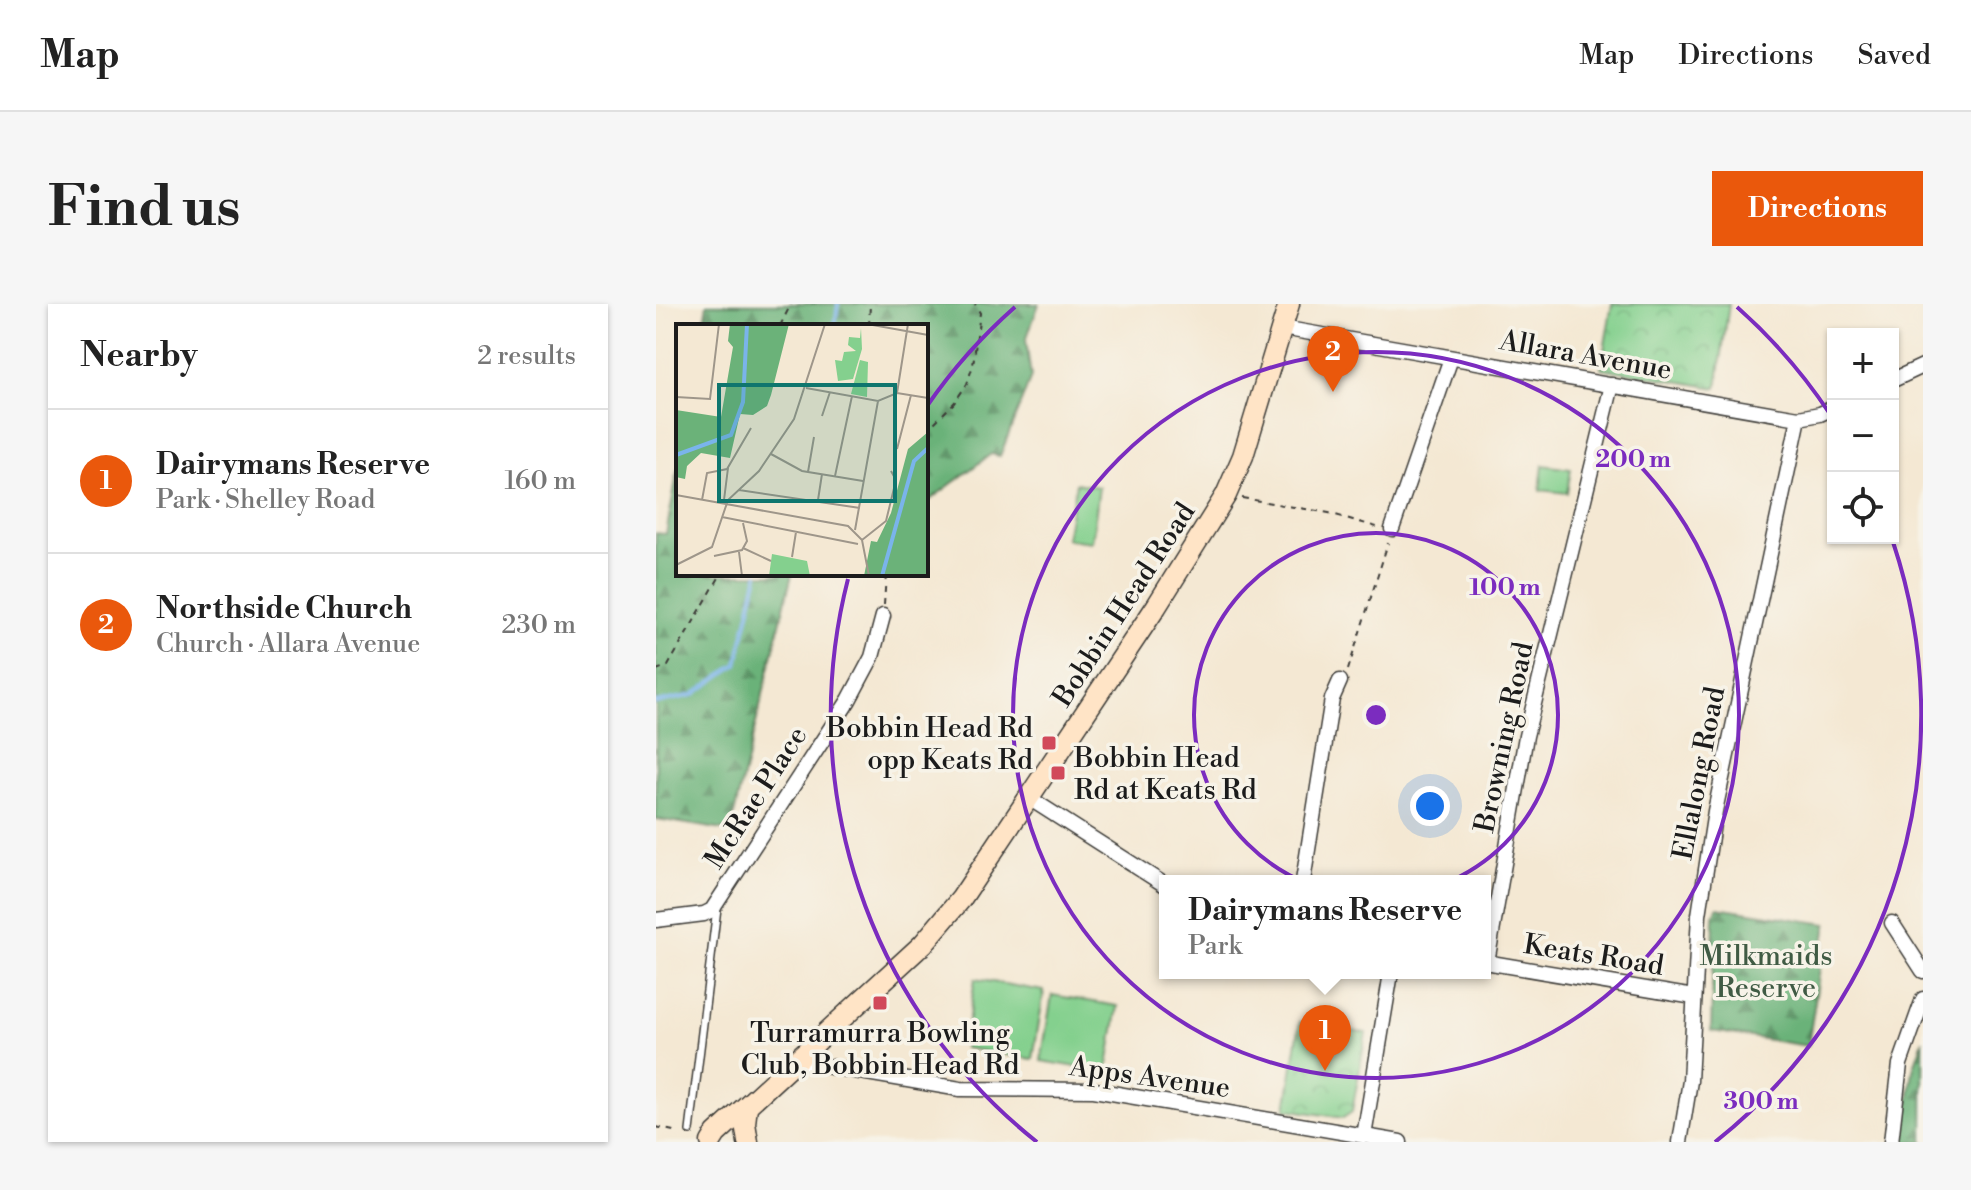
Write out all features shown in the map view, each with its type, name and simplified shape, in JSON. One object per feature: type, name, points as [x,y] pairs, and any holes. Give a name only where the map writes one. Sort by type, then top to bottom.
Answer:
[{"type":"main road","name":"Bobbin Head Road","points":[[711,1142],[716,1134],[856,1008],[943,922],[961,899],[1226,495],[1243,456],[1289,304]]},
{"type":"main road","points":[[747,1106],[745,1123],[748,1142]]},
{"type":"street","name":"Allara Avenue","points":[[1282,328],[1799,418],[1827,411]]},
{"type":"street","points":[[1392,529],[1451,358]]},
{"type":"street","points":[[1899,377],[1923,366]]},
{"type":"street","name":"Browning Road","points":[[1491,934],[1526,736],[1612,385]]},
{"type":"street","name":"Ellalong Road","points":[[1680,1142],[1690,1081],[1699,915],[1715,811],[1799,418]]},
{"type":"street","name":"McRae Place","points":[[656,920],[704,914],[718,902],[849,700],[872,657],[883,616]]},
{"type":"street","points":[[1304,875],[1332,699],[1340,681]]},
{"type":"street","points":[[1029,798],[1159,881]]},
{"type":"street","points":[[1892,923],[1923,971]]},
{"type":"street","name":"Keats Road","points":[[1491,963],[1694,997]]},
{"type":"street","points":[[1364,1136],[1390,979]]},
{"type":"street","points":[[1891,1142],[1900,1064],[1923,999]]},
{"type":"street","name":"Apps Avenue","points":[[797,1061],[960,1089],[1094,1090],[1400,1142]]},
{"type":"lane","points":[[690,1131],[718,902]]},
{"type":"path","points":[[781,324],[791,304]]},
{"type":"path","points":[[869,324],[870,304]]},
{"type":"path","points":[[928,429],[954,403],[967,384],[973,365],[980,313],[975,304]]},
{"type":"path","points":[[1226,495],[1329,513],[1375,528],[1392,529],[1350,667],[1340,681]]},
{"type":"path","points":[[656,670],[668,666],[720,576]]},
{"type":"path","points":[[883,616],[886,576]]},
{"type":"path","points":[[656,1127],[690,1131]]},
{"type":"green space","points":[[707,304],[1039,304],[1026,340],[1031,377],[1000,456],[991,454],[928,501],[928,324],[703,324]]},
{"type":"green space","points":[[1612,304],[1729,304],[1717,388],[1601,368]]},
{"type":"green space","points":[[1543,465],[1571,469],[1567,493],[1540,490]]},
{"type":"green space","points":[[676,480],[676,576],[792,576],[730,831],[656,819],[656,533],[666,534]]},
{"type":"green space","points":[[1076,483],[1099,487],[1092,542],[1066,539]]},
{"type":"green space","name":"Milkmaids Reserve","points":[[1717,907],[1827,924],[1808,1046],[1711,1031],[1714,916]]},
{"type":"green space","points":[[975,979],[1044,991],[1033,1059],[964,1048]]},
{"type":"green space","points":[[1052,995],[1118,1006],[1107,1072],[1041,1061]]},
{"type":"green space","points":[[1300,1022],[1366,1033],[1352,1112],[1343,1118],[1286,1109]]},
{"type":"green space","points":[[1923,1040],[1923,1142],[1904,1142],[1913,1069]]},
{"type":"waterway","points":[[835,324],[838,304]]},
{"type":"waterway","points":[[656,703],[693,695],[737,664],[758,576]]},
{"type":"place","name":"Northside Church","points":[[1333,392]]},
{"type":"place","name":"Bobbin Head Rd opp Keats Rd","points":[[1049,743]]},
{"type":"place","name":"Bobbin Head Rd at Keats Rd","points":[[1058,773]]},
{"type":"place","name":"Turramurra Bowling Club, Bobbin Head Rd","points":[[880,1003]]},
{"type":"place","name":"Dairymans Reserve","points":[[1325,1071]]}]
